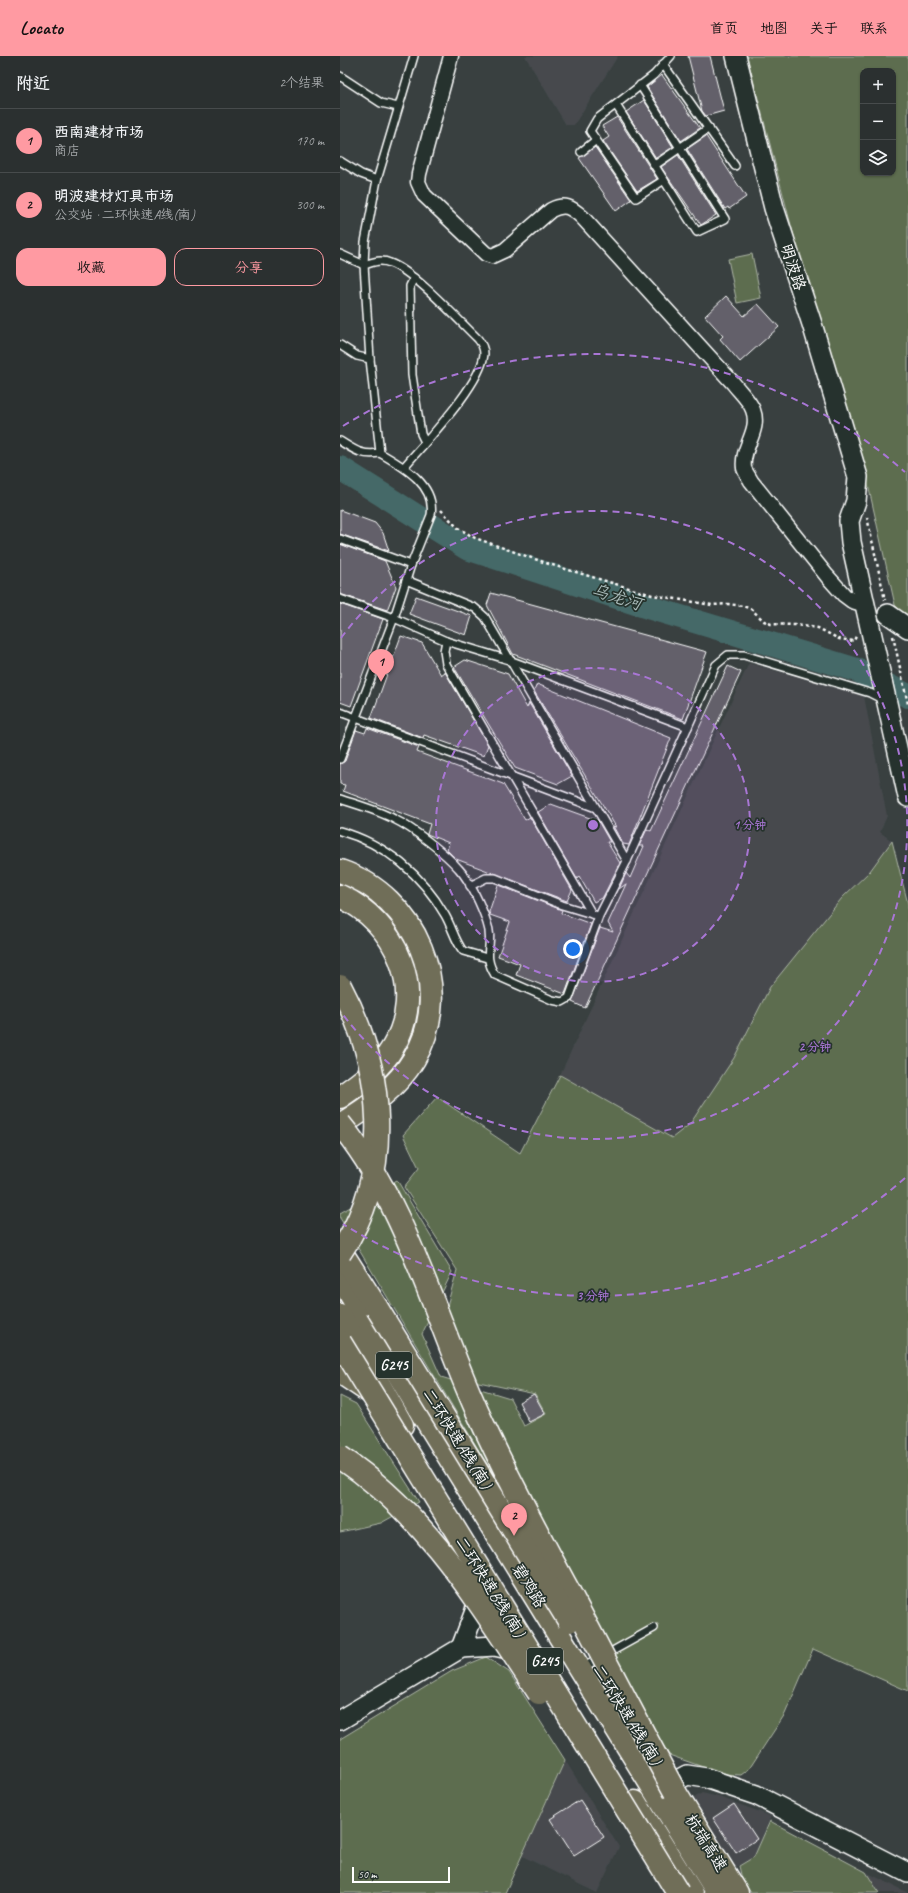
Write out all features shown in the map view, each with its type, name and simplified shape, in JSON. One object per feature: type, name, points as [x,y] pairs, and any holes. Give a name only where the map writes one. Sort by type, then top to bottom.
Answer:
[{"type":"main road","points":[[340,871],[372,887],[395,906],[404,917],[420,944],[425,958],[430,990],[430,1006],[425,1034],[420,1047],[407,1069],[380,1097],[340,1124],[363,1153],[387,1196],[409,1244],[464,1381],[492,1443],[665,1792]]},
{"type":"main road","points":[[340,896],[369,914],[386,932],[396,948],[402,965],[407,991],[402,1028],[394,1046],[374,1071],[340,1097]]},
{"type":"main road","points":[[340,986],[350,1006],[368,1055],[374,1079],[378,1126],[374,1163],[368,1192],[355,1225],[340,1251]]},
{"type":"main road","name":"二环快速A线(南)","points":[[340,1251],[665,1792]]},
{"type":"main road","name":"碧鸡路","points":[[340,1277],[423,1415],[580,1669],[665,1792],[718,1893]]},
{"type":"main road","name":"碧鸡路","points":[[340,1315],[403,1426],[485,1562],[692,1893]]},
{"type":"main road","name":"二环快速B线(南)","points":[[340,1342],[678,1893]]},
{"type":"main road","points":[[340,1372],[372,1393],[394,1414],[403,1426]]},
{"type":"main road","points":[[340,1457],[396,1502],[445,1557],[511,1652],[671,1893]]},
{"type":"main road","name":"杭瑞高速","points":[[665,1792],[737,1893]]},
{"type":"street","points":[[451,56],[419,174],[418,182],[424,196],[486,254],[492,256],[506,250],[557,206],[564,205],[572,208],[582,217],[733,383],[753,410],[755,424],[752,438],[744,455],[744,469],[751,481],[826,576],[844,595],[852,601],[866,605],[908,797]]},
{"type":"street","name":"明波路","points":[[736,56],[774,208],[812,324],[858,477],[856,501],[849,521],[851,542],[866,605]]},
{"type":"street","points":[[888,614],[908,628]]},
{"type":"street","points":[[461,1648],[475,1611],[485,1562]]},
{"type":"street","points":[[340,1720],[461,1648],[495,1646],[543,1657]]},
{"type":"street","points":[[665,1792],[687,1775],[706,1778],[756,1795],[908,1873]]},
{"type":"lane","points":[[380,453],[370,359],[364,265],[365,242],[377,180],[414,56]]},
{"type":"lane","points":[[664,180],[636,198],[590,131],[598,119],[640,85],[671,56]]},
{"type":"lane","points":[[663,64],[735,166]]},
{"type":"lane","points":[[340,76],[381,103],[398,107]]},
{"type":"lane","points":[[616,105],[697,232],[725,219],[640,85]]},
{"type":"lane","points":[[655,165],[709,128]]},
{"type":"lane","points":[[581,152],[596,140]]},
{"type":"lane","points":[[340,161],[361,174],[377,180]]},
{"type":"lane","points":[[340,254],[364,265],[379,260],[390,263],[406,271],[483,346],[484,354],[480,369],[461,400],[404,467]]},
{"type":"lane","points":[[414,278],[410,286],[412,375],[421,434],[425,442]]},
{"type":"lane","points":[[340,345],[357,356],[370,359]]},
{"type":"lane","points":[[340,441],[359,453],[380,453],[404,467],[424,486],[432,506],[431,515],[411,565],[394,618],[357,718],[340,759]]},
{"type":"lane","points":[[340,539],[411,565]]},
{"type":"lane","points":[[406,580],[475,608],[485,617],[627,861]]},
{"type":"lane","points":[[340,599],[394,618],[446,641],[509,660],[688,727]]},
{"type":"lane","points":[[446,641],[444,651],[446,664],[510,776],[596,915]]},
{"type":"lane","points":[[340,799],[394,819],[416,832],[460,869],[488,924],[491,938],[487,958],[495,975],[552,1000],[562,1002],[569,998],[596,915],[627,861],[716,665],[728,655],[744,655],[886,699]]},
{"type":"lane","points":[[340,712],[596,808]]},
{"type":"lane","points":[[340,831],[378,847],[405,866],[425,886],[439,904],[463,951],[487,958]]},
{"type":"lane","points":[[470,886],[486,878],[495,878],[562,905],[596,915]]},
{"type":"lane","points":[[580,1669],[654,1628]]},
{"type":"path","points":[[432,506],[447,515],[458,528],[475,538],[550,564],[652,595],[712,605],[728,604],[743,606],[751,609],[764,621],[771,624],[818,628],[839,639],[854,640]]},
{"type":"path","points":[[866,510],[888,614]]},
{"type":"path","points":[[899,664],[908,704]]},
{"type":"shaded area","points":[[525,56],[618,56],[574,125],[566,125]]},
{"type":"shaded area","points":[[749,663],[864,696],[887,816],[880,832],[892,841],[870,871],[842,898],[690,1124],[672,1138],[560,1075]]},
{"type":"shaded area","points":[[565,1760],[619,1847],[597,1893],[522,1856]]},
{"type":"shaded area","points":[[702,1793],[719,1797],[771,1816],[754,1857],[736,1867],[694,1798]]},
{"type":"shaded area","points":[[866,1872],[908,1893],[879,1893]]},
{"type":"green space","points":[[747,56],[908,56],[908,618],[895,605],[869,489],[842,397],[817,325]]},
{"type":"green space","points":[[752,254],[761,298],[737,303],[728,259]]},
{"type":"green space","points":[[892,841],[908,904],[908,1691],[813,1649],[785,1714],[749,1769],[741,1775],[723,1774],[669,1755],[487,1464],[340,1218],[340,1213],[397,1180],[452,1272],[422,1334],[441,1377],[510,1398],[524,1426],[546,1414],[535,1394],[474,1381],[445,1313],[457,1270],[404,1187],[419,1168],[403,1135],[437,1097],[520,1153],[560,1075],[672,1138],[690,1124],[734,1058],[770,987],[842,898],[870,871]]},
{"type":"green space","points":[[340,1396],[356,1404],[419,1502],[381,1523],[340,1532]]},
{"type":"green space","points":[[486,1657],[509,1672],[565,1760],[505,1893],[340,1893],[340,1739],[452,1671]]},
{"type":"green space","points":[[770,1821],[866,1872],[879,1893],[751,1893],[742,1879],[739,1866],[754,1857]]},
{"type":"building","points":[[688,56],[710,56],[724,111],[706,116],[702,111]]},
{"type":"building","points":[[662,75],[700,128],[681,141],[647,87]]},
{"type":"building","points":[[644,100],[673,147],[656,158],[626,112]]},
{"type":"building","points":[[617,117],[657,179],[637,191],[603,141],[609,137],[602,126]]},
{"type":"building","points":[[706,136],[746,197],[729,209],[728,207],[725,209],[687,149]]},
{"type":"building","points":[[595,147],[631,200],[616,211],[579,158]]},
{"type":"building","points":[[678,155],[716,215],[701,225],[661,167]]},
{"type":"building","points":[[726,296],[744,316],[758,304],[779,327],[740,362],[720,339],[723,336],[705,316]]},
{"type":"building","points":[[340,510],[375,523],[383,533],[389,551],[340,534]]},
{"type":"building","points":[[340,544],[385,561],[396,587],[387,610],[340,594]]},
{"type":"building","points":[[491,593],[707,652],[683,719],[513,654],[487,605]]},
{"type":"building","points":[[416,596],[472,616],[466,635],[409,614]]},
{"type":"building","points":[[340,604],[383,619],[351,706],[340,702]]},
{"type":"building","points":[[401,636],[422,643],[441,675],[445,672],[488,745],[484,756],[424,735],[423,738],[371,718]]},
{"type":"building","points":[[465,660],[508,674],[527,708],[529,703],[572,776],[558,784],[515,768],[454,667]]},
{"type":"building","points":[[728,666],[741,672],[585,1008],[572,1002],[600,928],[613,932],[608,923],[626,884],[619,889],[626,873],[630,878],[644,846],[639,846],[647,829],[651,831]]},
{"type":"building","points":[[537,684],[671,738],[629,845],[623,844],[613,826],[616,827],[534,691]]},
{"type":"building","points":[[367,728],[419,747],[417,752],[503,784],[525,820],[530,817],[572,890],[567,901],[456,859],[447,850],[449,843],[427,834],[430,824],[343,791],[345,785],[340,784],[340,764],[345,761],[356,730],[365,733]]},
{"type":"building","points":[[551,804],[598,821],[610,842],[607,842],[620,863],[603,897],[594,902],[579,876],[577,879],[538,812]]},
{"type":"building","points":[[498,885],[562,910],[561,913],[591,924],[565,994],[516,975],[520,964],[498,956],[510,922],[490,915],[489,912]]},
{"type":"building","points":[[534,1394],[545,1414],[529,1422],[519,1402]]},
{"type":"building","points":[[580,1800],[604,1837],[574,1856],[550,1819]]},
{"type":"building","points":[[734,1804],[757,1839],[736,1853],[713,1818]]},
{"type":"waterway","name":"乌龙河","points":[[340,468],[467,548],[651,608],[857,670],[908,696]]},
{"type":"place","name":"西南建材市场","points":[[381,682]]},
{"type":"place","name":"明波建材灯具市场","points":[[514,1536]]}]
